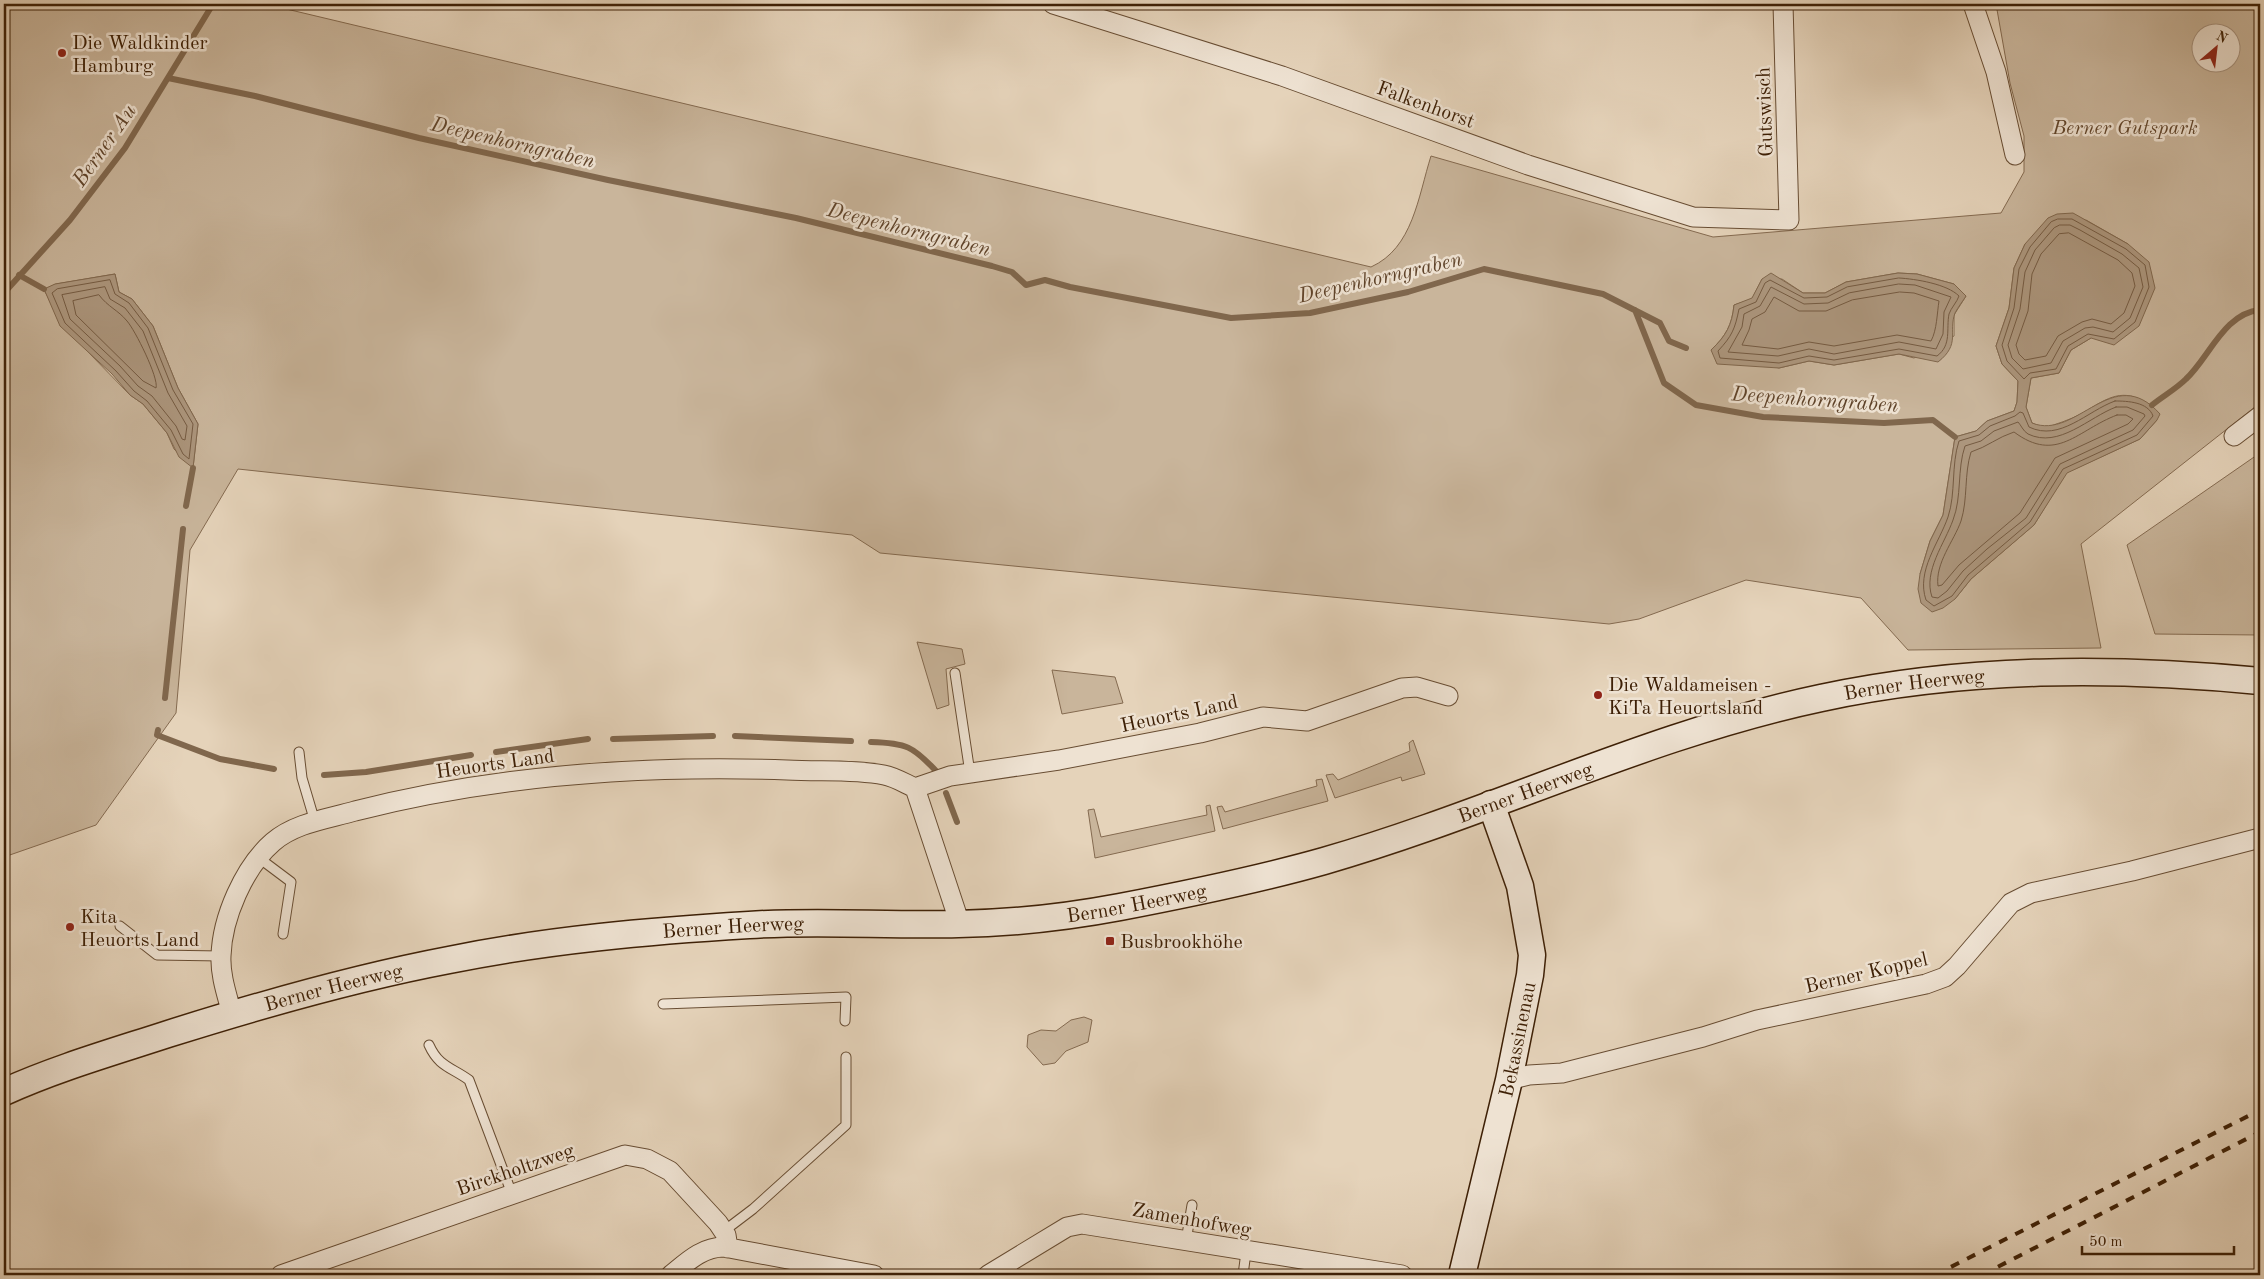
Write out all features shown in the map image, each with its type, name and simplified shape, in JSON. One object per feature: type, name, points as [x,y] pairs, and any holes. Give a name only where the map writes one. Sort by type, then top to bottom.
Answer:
[{"type":"main road","name":"Berner Heerweg","points":[[4,1092],[83,1061],[232,1014],[366,977],[454,958],[617,935],[756,924],[960,924],[1110,909],[1242,882],[1325,861],[1756,714],[1866,689],[1954,677],[2095,671],[2186,674],[2260,681]]},
{"type":"main road","name":"Bekassinenau","points":[[1462,1275],[1508,1080],[1530,975],[1532,955],[1520,886],[1491,804]]},
{"type":"street","name":"Falkenhorst","points":[[1053,4],[1282,76],[1520,162],[1693,217],[1789,220]]},
{"type":"street","name":"Gutswisch","points":[[1783,4],[1789,220]]},
{"type":"street","points":[[1973,4],[1996,72],[2015,155]]},
{"type":"street","points":[[2234,436],[2260,416]]},
{"type":"street","name":"Heuorts Land","points":[[232,1014],[224,984],[221,956],[228,916],[241,886],[272,842],[290,831],[315,822],[424,795],[488,784],[601,772],[723,768],[860,773],[886,775],[915,788],[950,776],[1059,760],[1200,733],[1263,717],[1307,721],[1402,688],[1417,687],[1448,696]]},
{"type":"street","points":[[915,788],[960,924]]},
{"type":"street","name":"Berner Koppel","points":[[1508,1080],[1529,1075],[1562,1073],[1773,1016],[1926,984],[1945,977],[1957,966],[2011,903],[2031,893],[2132,871],[2260,838]]},
{"type":"street","name":"Birckholtzweg","points":[[282,1275],[625,1155],[658,1164],[670,1171],[726,1239]]},
{"type":"street","name":"Zamenhofweg","points":[[988,1275],[1068,1227],[1082,1224],[1246,1252],[1402,1275]]},
{"type":"street","points":[[672,1275],[701,1253],[715,1247],[726,1239],[820,1271],[868,1275]]},
{"type":"lane","points":[[956,673],[970,773]]},
{"type":"lane","points":[[299,752],[302,778],[315,822]]},
{"type":"lane","points":[[259,858],[291,882],[283,934]]},
{"type":"lane","points":[[120,926],[157,955],[221,956]]},
{"type":"lane","points":[[663,1004],[846,997],[845,1021]]},
{"type":"lane","points":[[429,1045],[434,1057],[444,1067],[469,1080],[512,1194]]},
{"type":"lane","points":[[726,1239],[753,1209],[846,1125],[846,1057]]},
{"type":"lane","points":[[1186,1241],[1192,1205]]},
{"type":"lane","points":[[1242,1275],[1246,1252]]},
{"type":"green space","name":"Berner Gutspark","points":[[4,4],[277,4],[278,7],[1371,267],[1385,258],[1405,234],[1412,220],[1431,156],[1713,237],[2001,213],[2024,172],[2024,136],[2010,83],[1996,4],[2260,4],[2260,403],[2081,544],[2101,648],[1908,650],[1861,598],[1746,580],[1639,619],[1609,624],[880,553],[852,535],[238,469],[190,550],[176,713],[96,825],[4,857]],"holes":[[[2086,220],[2128,244],[2091,338],[2071,350],[2059,373],[2031,378],[2026,407],[2032,423],[2044,428],[2063,422],[2108,399],[2123,395],[2142,401],[2157,420],[2140,439],[2066,473],[2034,525],[1971,579],[1955,599],[1920,574],[1930,541],[1943,515],[1955,437],[1976,431],[1987,421],[2014,411],[2017,402],[2018,381],[2002,364],[1996,346],[2009,308],[2014,268],[2025,244]],[[1898,273],[1917,274],[1954,284],[1966,296],[1954,315],[1954,336],[1914,358],[1899,354],[1834,365],[1809,361],[1779,368],[1711,350],[1721,340],[1727,330],[1732,318],[1734,305],[1752,299],[1762,279],[1782,279],[1803,293],[1825,293],[1846,282]],[[115,274],[119,292],[132,299],[153,326],[178,388],[198,424],[193,468],[174,449],[167,433],[143,404],[130,395],[91,355],[53,306],[44,290],[56,284]]]},
{"type":"green space","points":[[2257,455],[2260,464],[2260,635],[2155,634],[2127,545]]},
{"type":"green space","points":[[917,642],[962,649],[965,664],[946,669],[949,705],[937,709]]},
{"type":"green space","points":[[1052,670],[1115,677],[1123,703],[1062,714]]},
{"type":"green space","points":[[1413,740],[1425,774],[1402,781],[1401,777],[1335,798],[1326,775],[1333,774],[1338,780],[1410,751],[1409,743]]},
{"type":"green space","points":[[1322,779],[1328,801],[1223,829],[1217,807],[1222,806],[1225,812],[1317,786],[1316,780]]},
{"type":"green space","points":[[1210,805],[1215,831],[1095,858],[1088,810],[1094,809],[1101,837],[1207,815],[1206,806]]},
{"type":"green space","points":[[1084,1017],[1092,1020],[1088,1042],[1066,1051],[1055,1063],[1043,1065],[1027,1047],[1028,1035],[1041,1030],[1056,1031],[1071,1020]]},
{"type":"water","points":[[2073,213],[2128,244],[2149,262],[2155,288],[2139,326],[2114,345],[2091,338],[2071,350],[2059,373],[2031,378],[2026,407],[2032,423],[2048,426],[2064,422],[2111,398],[2126,396],[2143,400],[2160,414],[2140,439],[2067,473],[2034,525],[1971,579],[1955,599],[1943,608],[1932,612],[1921,603],[1918,589],[1920,574],[1930,541],[1943,515],[1955,437],[1976,431],[1987,421],[2014,411],[2017,402],[2018,381],[2002,364],[1996,346],[2009,308],[2014,268],[2025,244],[2048,218],[2057,214]]},
{"type":"water","points":[[1771,273],[1803,293],[1825,293],[1846,282],[1898,273],[1917,274],[1954,284],[1966,296],[1955,313],[1952,344],[1945,356],[1938,362],[1899,354],[1834,365],[1809,361],[1779,368],[1717,364],[1711,350],[1721,340],[1727,330],[1732,318],[1734,305],[1752,298],[1762,279]]},
{"type":"water","points":[[115,274],[119,292],[132,299],[153,326],[178,388],[198,424],[193,468],[179,457],[167,433],[143,404],[130,395],[112,374],[60,326],[44,289],[55,284]]},
{"type":"waterway","name":"Berner Au","points":[[4,293],[70,220],[125,148],[213,4]]},
{"type":"waterway","name":"Deepenhorngraben","points":[[168,78],[255,96],[419,138],[608,180],[796,218],[992,266],[1012,272],[1026,285],[1045,280],[1070,287],[1231,318],[1310,313],[1408,292],[1484,269],[1603,294],[1660,323],[1669,341],[1686,348]]},
{"type":"waterway","points":[[19,275],[44,289]]},
{"type":"waterway","name":"Deepenhorngraben","points":[[1635,310],[1664,383],[1696,405],[1763,417],[1884,423],[1933,420],[1955,437]]},
{"type":"waterway","points":[[2152,405],[2186,379],[2218,338],[2236,319],[2247,313],[2260,310]]},
{"type":"waterway","points":[[186,506],[193,468]]},
{"type":"waterway","points":[[165,698],[183,529]]},
{"type":"waterway","points":[[158,730],[157,735],[220,759],[274,769]]},
{"type":"waterway","points":[[613,739],[713,736]]},
{"type":"waterway","points":[[735,736],[851,741]]},
{"type":"waterway","points":[[496,752],[588,739]]},
{"type":"waterway","points":[[871,742],[893,743],[915,751],[937,772]]},
{"type":"waterway","points":[[324,775],[366,772],[471,755]]},
{"type":"waterway","points":[[946,793],[957,822]]},
{"type":"railway","points":[[1935,1275],[2260,1110]]},
{"type":"railway","points":[[1982,1275],[2260,1132]]},
{"type":"place","name":"Die Waldkinder Hamburg","points":[[62,53]]},
{"type":"place","name":"Die Waldameisen - KiTa Heuortsland","points":[[1598,695]]},
{"type":"place","name":"Kita Heuorts Land","points":[[70,927]]},
{"type":"place","name":"Busbrookhöhe","points":[[1110,941]]}]
